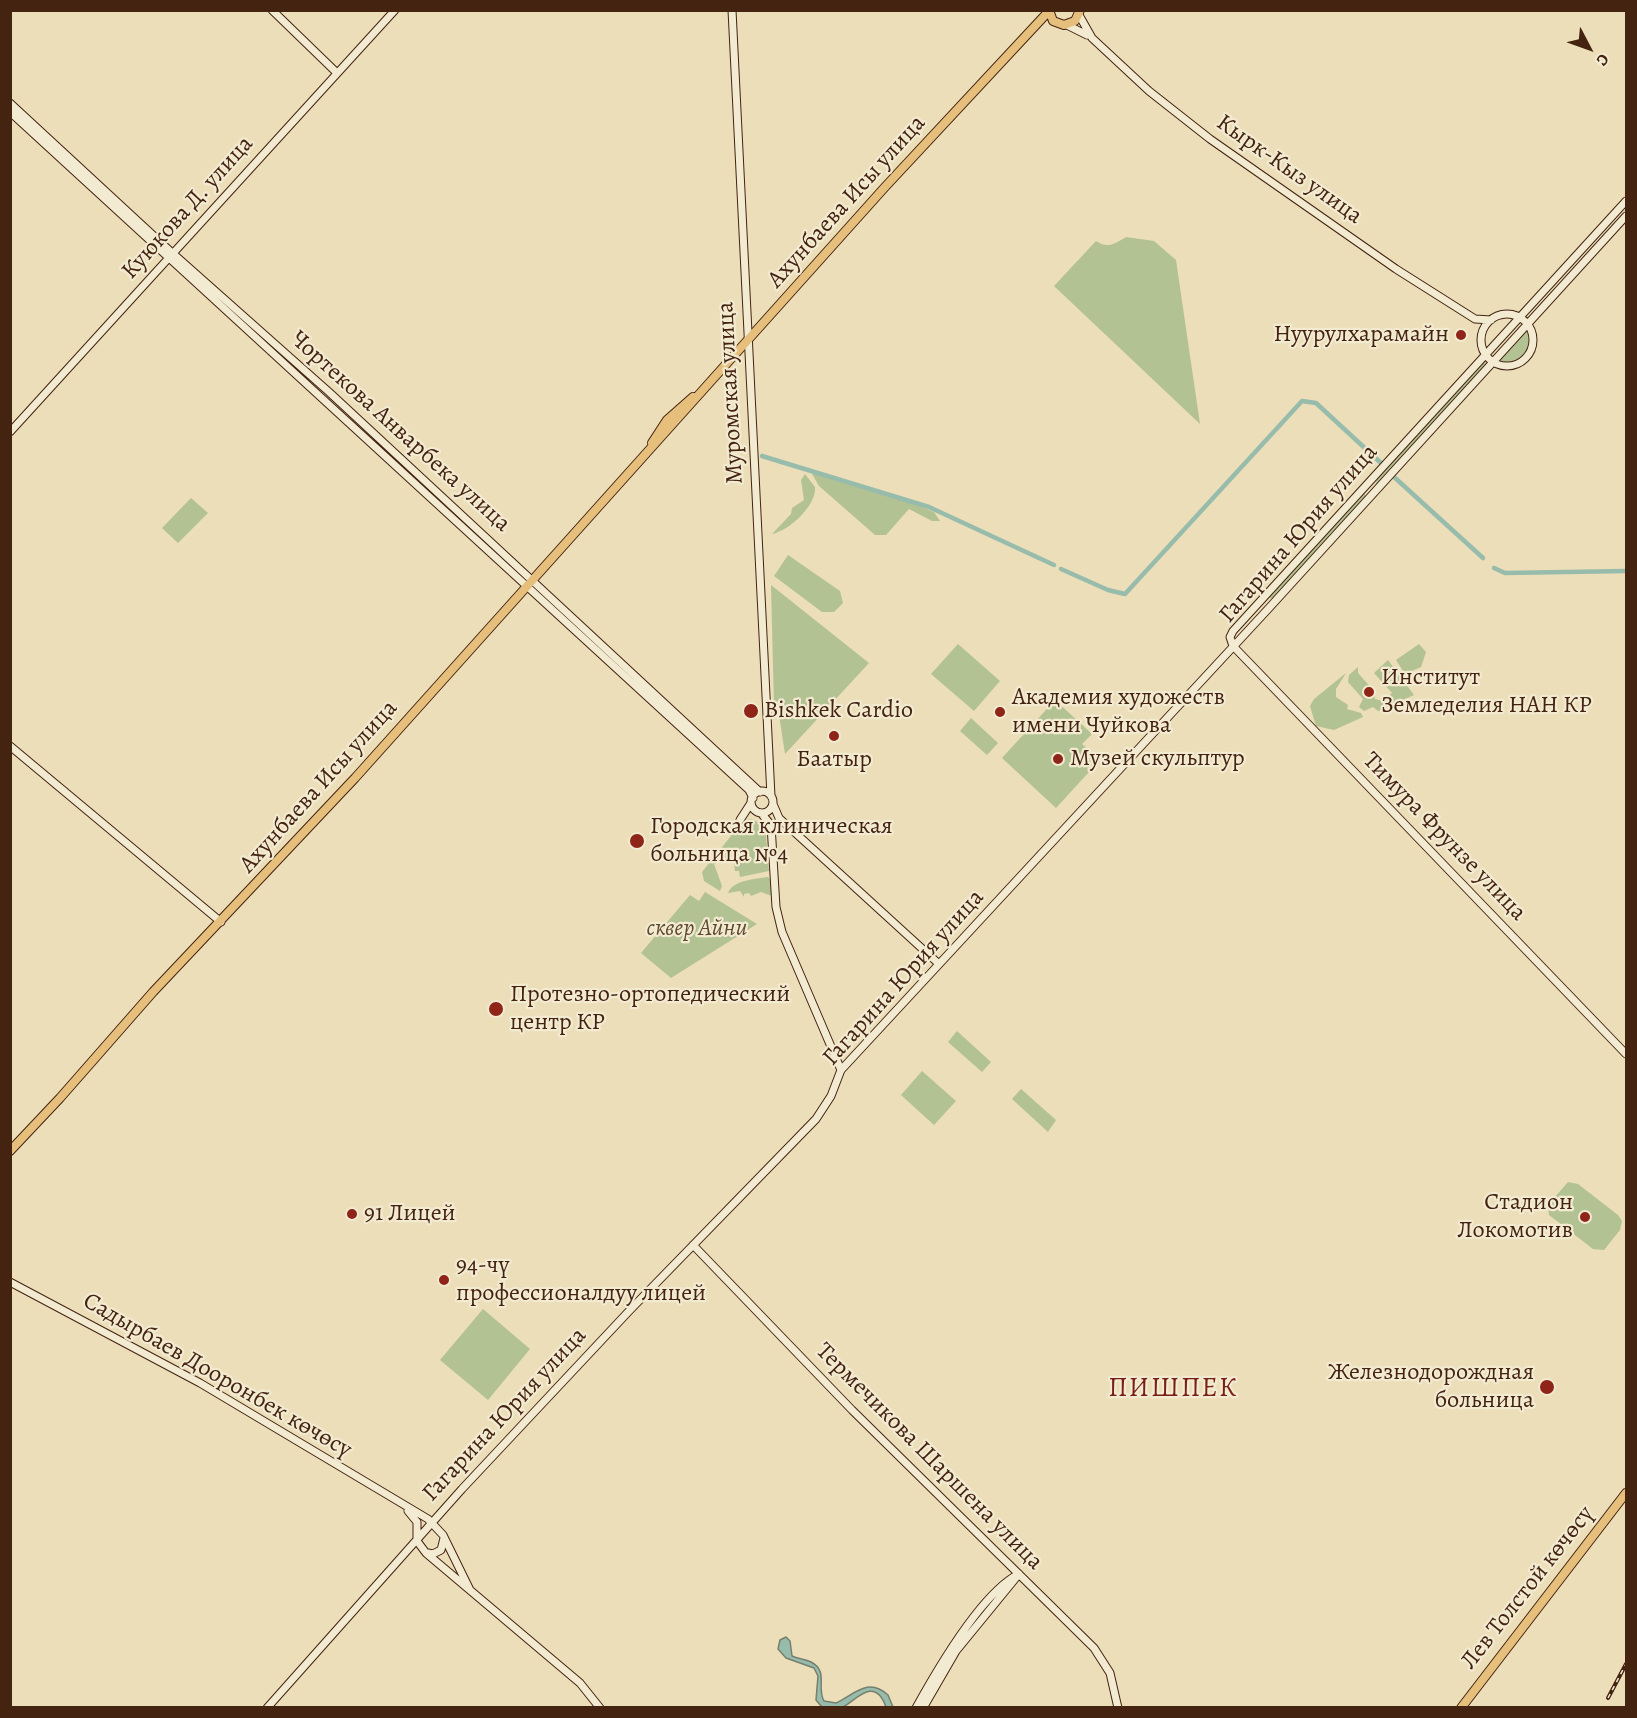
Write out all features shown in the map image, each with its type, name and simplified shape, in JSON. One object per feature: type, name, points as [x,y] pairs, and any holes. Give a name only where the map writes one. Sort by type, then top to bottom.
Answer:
[{"type":"main road","points":[[272,10],[337,73]]},
{"type":"main road","name":"Куюкова Д. улица","points":[[10,432],[395,10]]},
{"type":"main road","name":"Муромская улица","points":[[732,10],[769,773],[772,800],[779,818]]},
{"type":"main road","points":[[1049,11],[1057,24],[1067,25],[1074,23],[1080,13]]},
{"type":"main road","name":"Ахунбаева Исы улица","points":[[10,1151],[529,583],[651,445],[673,425],[695,396],[885,186],[1029,35],[1049,11]]},
{"type":"main road","name":"Кырк-Кыз улица","points":[[1080,13],[1092,38]]},
{"type":"main road","name":"Ахунбаева Исы улица","points":[[1029,35],[1046,24],[1057,24]]},
{"type":"main road","name":"Кырк-Кыз улица","points":[[1067,25],[1092,38],[1149,91],[1210,139],[1370,251],[1475,319],[1491,320],[1506,314],[1520,317]]},
{"type":"main road","name":"Чортекова Анварбека улица","points":[[10,103],[170,256]]},
{"type":"main road","name":"Чортекова Анварбека улица","points":[[10,112],[170,256],[337,399],[749,790],[760,813]]},
{"type":"main road","name":"Гагарина Юрия улица","points":[[1233,646],[1230,637],[1233,631],[1626,201]]},
{"type":"main road","name":"Гагарина Юрия улица","points":[[267,1707],[431,1524],[693,1245],[816,1119],[831,1096],[841,1070],[1269,608],[1626,216]]},
{"type":"main road","points":[[1475,319],[1482,334],[1482,345],[1486,354],[1493,361],[1512,365],[1526,358],[1533,341],[1528,324],[1520,317]]},
{"type":"main road","points":[[1482,334],[1491,320]]},
{"type":"main road","name":"Чортекова Анварбека улица","points":[[529,583],[772,800]]},
{"type":"main road","points":[[1261,601],[1269,608]]},
{"type":"main road","name":"Тимура Фрунзе улица","points":[[1233,646],[1624,1052]]},
{"type":"main road","points":[[10,746],[221,922]]},
{"type":"main road","points":[[769,773],[761,791],[752,800],[740,820],[769,811],[772,800]]},
{"type":"main road","points":[[760,813],[771,825]]},
{"type":"main road","points":[[841,1070],[782,932],[776,907],[771,825],[774,818],[779,818],[939,964]]},
{"type":"main road","points":[[1624,1052],[1626,1043]]},
{"type":"main road","name":"Термечикова Шаршена улица","points":[[693,1245],[852,1410],[1101,1656],[1114,1683],[1118,1707]]},
{"type":"main road","name":"Садырбаев Дооронбек көчөсү","points":[[10,1282],[200,1383],[431,1524]]},
{"type":"main road","name":"Лев Толстой көчөсү","points":[[1461,1707],[1626,1493]]},
{"type":"main road","points":[[402,1505],[417,1523],[417,1541],[426,1553],[580,1683],[600,1707]]},
{"type":"main road","points":[[431,1524],[443,1535],[470,1590]]},
{"type":"main road","points":[[426,1553],[433,1554],[441,1550],[445,1542],[443,1535]]},
{"type":"main road","points":[[916,1707],[963,1631],[1008,1579],[1019,1574]]},
{"type":"main road","points":[[923,1707],[956,1651],[1019,1574]]},
{"type":"green space","points":[[1126,237],[1154,241],[1176,260],[1200,424],[1054,286],[1096,241],[1108,245]]},
{"type":"green space","points":[[1527,330],[1528,344],[1523,355],[1513,361],[1499,361]]},
{"type":"green space","points":[[1484,362],[1488,363],[1375,485],[1379,476]]},
{"type":"green space","points":[[811,472],[917,505],[934,512],[940,521],[932,521],[909,509],[886,535],[875,535],[819,486]]},
{"type":"green space","points":[[805,474],[815,487],[812,502],[794,523],[772,534],[791,514],[792,508],[804,500],[801,480]]},
{"type":"green space","points":[[1365,493],[1365,497],[1274,598],[1268,598]]},
{"type":"green space","points":[[191,498],[208,513],[178,543],[162,528]]},
{"type":"green space","points":[[788,555],[840,591],[843,603],[834,612],[822,612],[774,576]]},
{"type":"green space","points":[[771,585],[869,663],[785,754],[778,708],[774,705]]},
{"type":"green space","points":[[958,644],[1000,681],[974,711],[931,674]]},
{"type":"green space","points":[[1419,644],[1426,652],[1421,667],[1405,674],[1396,660]]},
{"type":"green space","points":[[1388,660],[1414,695],[1378,711],[1373,707],[1364,711],[1359,707],[1363,699],[1348,682],[1349,675],[1358,667],[1358,673],[1374,691],[1375,699],[1383,701],[1392,693],[1374,673]]},
{"type":"green space","points":[[1346,673],[1336,689],[1336,697],[1348,705],[1347,709],[1361,713],[1363,717],[1334,730],[1316,726],[1310,706],[1314,699]]},
{"type":"green space","points":[[1055,700],[1092,734],[1082,744],[1100,760],[1056,808],[1002,758]]},
{"type":"green space","points":[[971,718],[998,743],[987,755],[960,731]]},
{"type":"green space","points":[[751,819],[765,825],[769,871],[740,877],[739,871],[735,871],[733,856],[714,864],[722,886],[720,891],[704,881],[702,872],[743,821]]},
{"type":"green space","points":[[768,877],[771,880],[772,896],[761,892],[751,896],[749,893],[744,894],[744,897],[740,891],[728,893],[739,883]]},
{"type":"green space","name":"сквер Айни","points":[[705,892],[757,924],[671,978],[641,953],[690,895],[699,901]]},
{"type":"green space","points":[[957,1031],[991,1062],[982,1072],[948,1042]]},
{"type":"green space","points":[[922,1071],[956,1101],[934,1125],[901,1095]]},
{"type":"green space","points":[[1021,1089],[1056,1120],[1048,1132],[1012,1099]]},
{"type":"green space","name":"Стадион Локомотив","points":[[1568,1182],[1578,1184],[1618,1215],[1622,1221],[1620,1230],[1604,1250],[1593,1249],[1549,1215],[1548,1205]]},
{"type":"green space","points":[[483,1309],[530,1349],[488,1400],[440,1360]]},
{"type":"shaded area","points":[[786,1637],[790,1641],[792,1656],[811,1662],[820,1670],[824,1701],[836,1703],[862,1689],[874,1687],[888,1695],[893,1707],[886,1707],[876,1692],[870,1691],[841,1708],[822,1707],[816,1700],[818,1676],[814,1668],[786,1658],[778,1649],[780,1640]]},
{"type":"waterway","points":[[1061,569],[1108,590],[1125,594],[1302,401],[1316,403],[1381,463]]},
{"type":"waterway","points":[[762,456],[929,507],[1054,565]]},
{"type":"waterway","points":[[1393,476],[1483,558]]},
{"type":"waterway","points":[[1494,568],[1505,573],[1626,571]]},
{"type":"railway","points":[[1608,1698],[1626,1664]]},
{"type":"place","name":"Нуурулхарамайн","points":[[1461,335]]},
{"type":"place","name":"Институт Земледелия НАН КР","points":[[1369,692]]},
{"type":"place","name":"Bishkek Cardio","points":[[751,711]]},
{"type":"place","name":"Академия художеств имени Чуйкова","points":[[1000,712]]},
{"type":"place","name":"Баатыр","points":[[834,736]]},
{"type":"place","name":"Музей скульптур","points":[[1058,759]]},
{"type":"place","name":"Городская клиническая больница №4","points":[[637,841]]},
{"type":"place","name":"Протезно-ортопедический центр КР","points":[[496,1009]]},
{"type":"place","name":"91 Лицей","points":[[352,1214]]},
{"type":"place","name":"Стадион Локомотив","points":[[1585,1217]]},
{"type":"place","name":"94-чү профессионалдуу лицей","points":[[444,1280]]},
{"type":"place","name":"Железнодорождная больница","points":[[1547,1387]]},
{"type":"district","name":"ПИШПЕК","points":[[1173,1389]]}]
